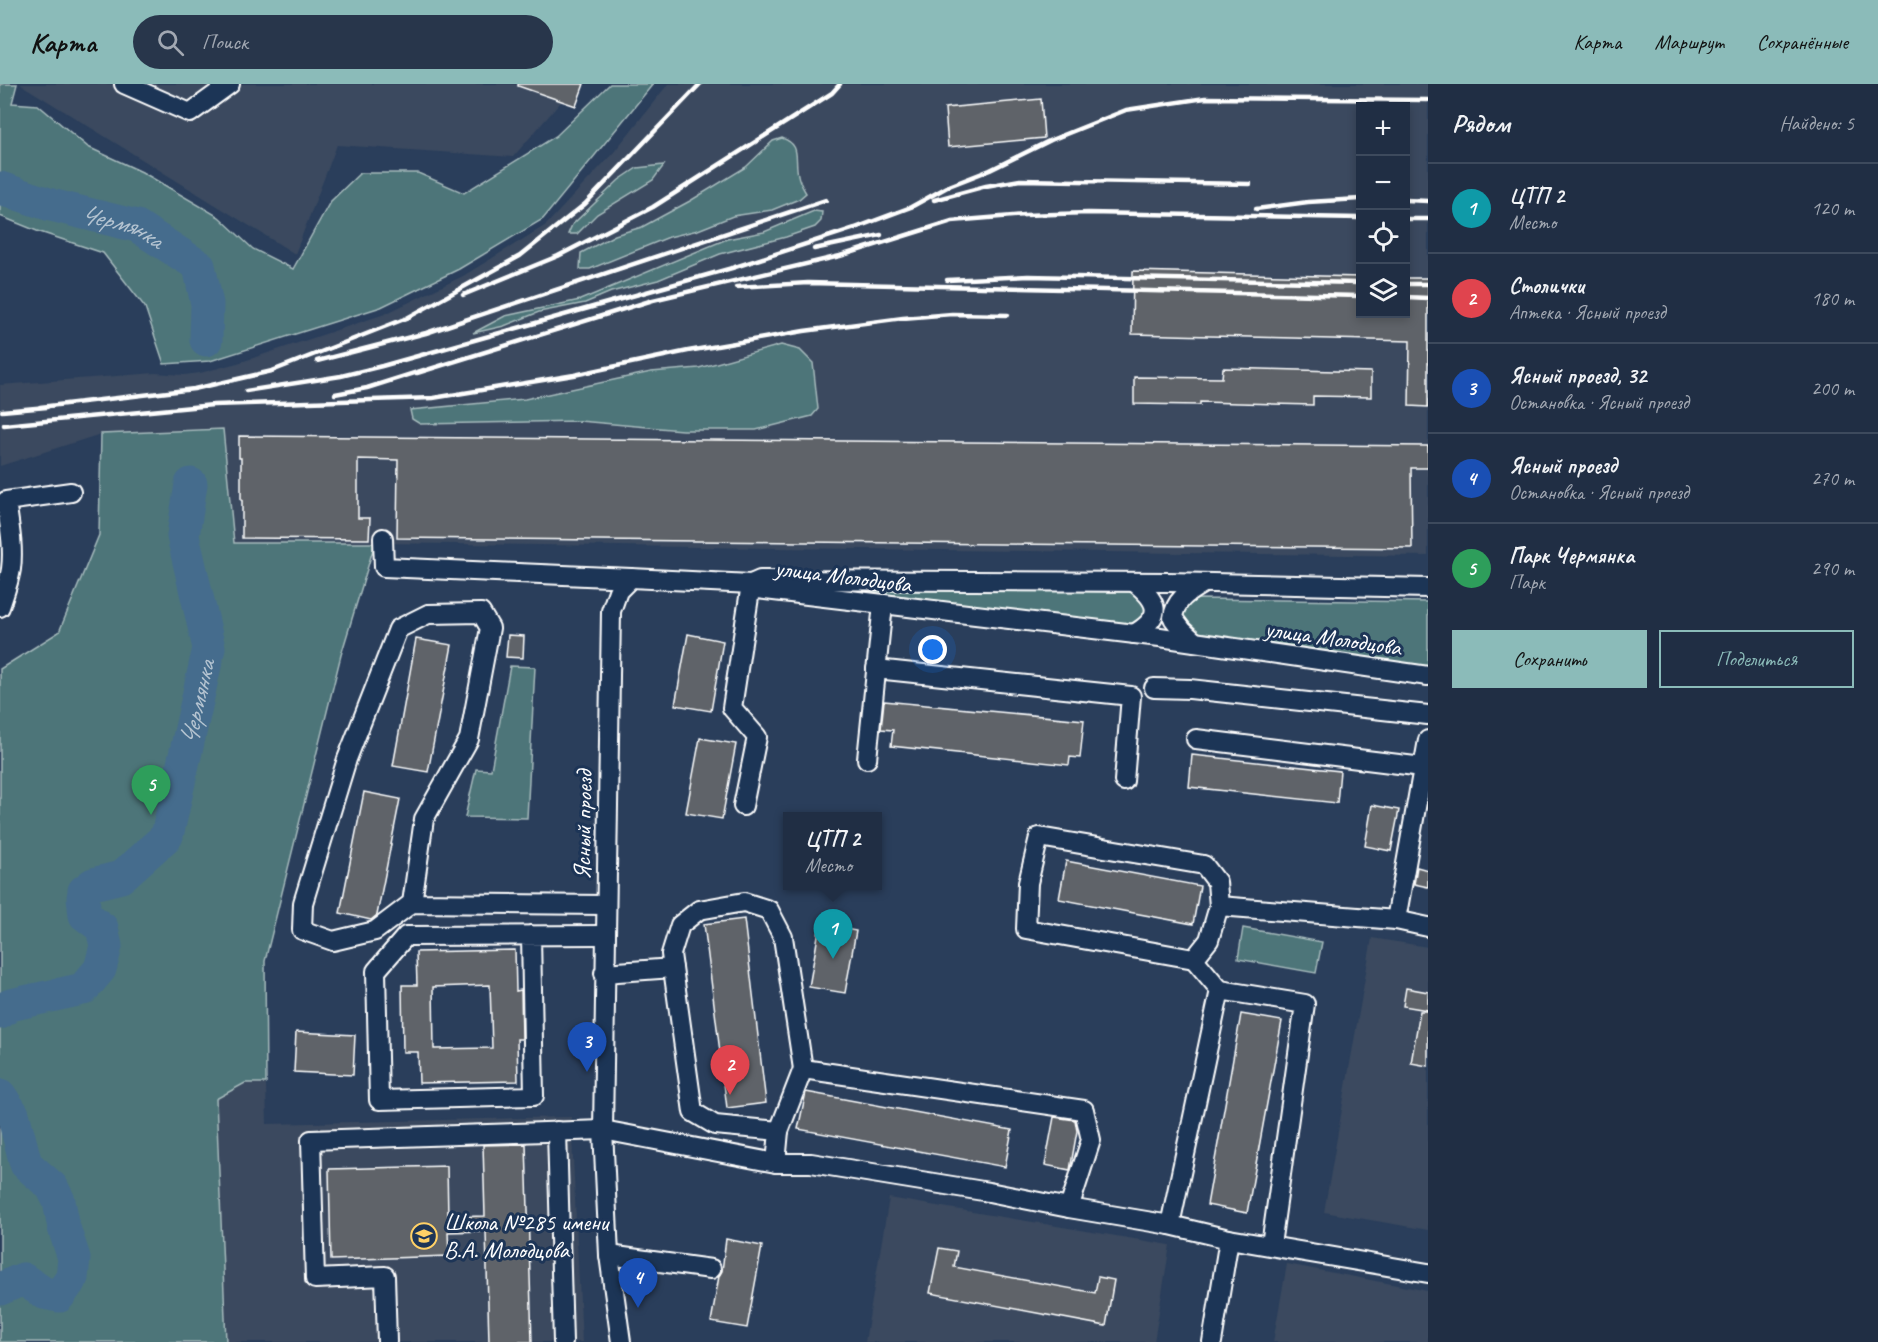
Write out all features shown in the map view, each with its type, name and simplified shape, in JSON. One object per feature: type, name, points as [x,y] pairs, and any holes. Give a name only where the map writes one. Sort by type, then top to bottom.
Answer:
[{"type":"street","points":[[124,84],[190,113],[230,84]]},
{"type":"street","points":[[0,607],[11,572],[12,558],[6,501],[71,492]]},
{"type":"street","points":[[383,538],[384,567],[751,584],[732,708],[757,737],[743,807]]},
{"type":"street","name":"Ясный проезд","points":[[621,1342],[609,1255],[603,1130],[604,935],[611,611],[618,591],[631,578]]},
{"type":"street","name":"улица Молодцова","points":[[1428,588],[1134,582],[760,580],[751,584],[757,590],[1134,634],[1428,676]]},
{"type":"street","points":[[1134,582],[1148,593],[1156,605],[1155,616],[1147,626],[1134,634]]},
{"type":"street","points":[[1196,642],[1182,630],[1173,618],[1174,607],[1185,595],[1204,583]]},
{"type":"street","points":[[867,759],[883,604]]},
{"type":"street","points":[[412,903],[424,819],[469,739],[490,628],[481,613],[428,614],[399,629],[347,759],[303,903],[302,930],[333,941],[375,931],[412,903],[605,904]]},
{"type":"street","points":[[876,669],[1131,696],[1124,781]]},
{"type":"street","points":[[1154,688],[1190,689],[1428,716]]},
{"type":"street","points":[[1196,739],[1423,767]]},
{"type":"street","points":[[1396,920],[1424,792],[1423,767],[1428,740]]},
{"type":"street","points":[[1194,959],[1209,940],[1219,906],[1217,882],[1204,865],[1040,837],[1028,883],[1026,929],[1194,959],[1220,990],[1305,1004],[1271,1245]]},
{"type":"street","points":[[776,1163],[779,1131],[803,1069],[783,938],[769,910],[744,902],[699,910],[680,925],[671,954],[693,1112],[716,1125],[779,1131]]},
{"type":"street","points":[[1219,906],[1396,920],[1428,927]]},
{"type":"street","points":[[531,935],[534,1096],[379,1100],[376,971],[406,936],[531,935],[604,935]]},
{"type":"street","points":[[604,973],[673,968]]},
{"type":"street","points":[[1170,1225],[1220,990]]},
{"type":"street","points":[[803,1069],[1084,1110],[1091,1140],[1069,1208]]},
{"type":"street","points":[[387,1342],[385,1276],[315,1279],[311,1140],[603,1130],[776,1163],[812,1163],[989,1192],[1170,1225],[1229,1239],[1428,1273]]},
{"type":"street","points":[[557,1131],[563,1342]]},
{"type":"street","points":[[1212,1342],[1229,1239]]},
{"type":"street","points":[[609,1255],[711,1269]]},
{"type":"shaded area","points":[[20,84],[584,84],[576,106],[561,102],[513,157],[337,145],[295,254]]},
{"type":"shaded area","points":[[668,84],[1428,84],[1428,556],[234,543],[101,434],[0,466],[0,385],[155,373],[184,375],[241,362],[385,314],[463,276],[546,225],[614,152]]},
{"type":"shaded area","points":[[1372,938],[1428,947],[1428,1230],[1324,1212]]},
{"type":"shaded area","name":"Школа №285 имени В.А. Молодцова","points":[[245,1083],[266,1083],[267,1124],[571,1117],[582,1342],[226,1342],[215,1099]]},
{"type":"shaded area","points":[[889,1198],[1170,1245],[1154,1342],[865,1342]]},
{"type":"shaded area","points":[[1287,1264],[1428,1291],[1428,1342],[1273,1342]]},
{"type":"green space","points":[[0,84],[17,84],[12,103],[38,105],[88,147],[142,172],[219,217],[253,249],[293,269],[330,202],[360,173],[418,173],[464,193],[556,136],[610,84],[653,84],[543,219],[459,269],[381,307],[210,361],[164,364],[145,307],[103,253],[0,216]]},
{"type":"green space","points":[[782,138],[795,148],[799,178],[806,193],[799,199],[772,210],[733,216],[698,230],[669,237],[590,269],[580,269],[581,253],[615,235],[642,227],[690,201],[746,167],[773,141]]},
{"type":"green space","points":[[664,165],[653,180],[597,214],[577,234],[568,234],[572,225],[619,180],[637,168]]},
{"type":"green space","points":[[814,211],[822,212],[821,221],[815,227],[720,254],[658,280],[611,292],[585,303],[539,312],[504,326],[473,333],[505,316],[580,300],[727,239],[764,232]]},
{"type":"green space","points":[[781,345],[800,350],[813,363],[818,409],[812,416],[756,430],[682,430],[579,421],[420,424],[412,419],[410,410],[525,399],[651,372],[699,368]]},
{"type":"green space","points":[[223,429],[234,543],[375,543],[341,655],[265,961],[266,1083],[245,1083],[216,1099],[226,1342],[0,1342],[0,669],[59,632],[99,535],[101,434]]},
{"type":"green space","points":[[842,588],[1135,592],[1147,603],[1145,615],[1132,626]]},
{"type":"green space","points":[[1198,599],[1428,602],[1428,666],[1197,637],[1182,619],[1191,602]]},
{"type":"green space","points":[[510,666],[535,667],[527,818],[465,817],[476,769],[491,770]]},
{"type":"green space","points":[[1243,928],[1322,942],[1316,973],[1238,959]]},
{"type":"building","points":[[518,84],[584,84],[576,106],[518,86]]},
{"type":"building","points":[[1041,99],[1044,138],[948,147],[945,108]]},
{"type":"building","points":[[1133,271],[1356,277],[1356,318],[1410,318],[1410,278],[1428,278],[1428,407],[1409,406],[1410,341],[1132,334]]},
{"type":"building","points":[[1223,368],[1371,372],[1371,397],[1313,396],[1313,405],[1200,402],[1200,405],[1134,404],[1134,377],[1222,378]]},
{"type":"building","points":[[239,436],[1428,446],[1428,468],[1411,468],[1412,548],[397,538],[398,460],[358,459],[358,518],[370,518],[369,539],[242,538]]},
{"type":"building","points":[[688,634],[723,641],[711,711],[675,705]]},
{"type":"building","points":[[508,635],[524,636],[523,658],[506,657]]},
{"type":"building","points":[[416,639],[452,645],[428,772],[393,766]]},
{"type":"building","points":[[884,701],[1084,720],[1080,758],[1070,757],[1069,765],[891,746],[893,730],[881,729]]},
{"type":"building","points":[[700,738],[736,744],[722,819],[686,813]]},
{"type":"building","points":[[1192,755],[1340,771],[1337,803],[1189,787]]},
{"type":"building","points":[[364,792],[400,799],[377,915],[371,920],[340,913]]},
{"type":"building","points":[[1372,805],[1399,810],[1391,851],[1365,846]]},
{"type":"building","points":[[1066,861],[1200,886],[1193,924],[1059,899]]},
{"type":"building","points":[[1417,867],[1428,870],[1428,887],[1414,884]]},
{"type":"building","points":[[744,919],[766,1103],[727,1108],[704,924]]},
{"type":"building","points":[[820,924],[856,931],[845,993],[809,987]]},
{"type":"building","points":[[515,950],[516,991],[521,990],[522,1039],[517,1039],[518,1081],[419,1083],[418,1052],[403,1052],[402,985],[417,985],[416,952]],"holes":[[[490,985],[492,1048],[434,1049],[433,987]]]},
{"type":"building","points":[[1406,988],[1428,992],[1428,1010],[1403,1006]]},
{"type":"building","points":[[1420,1011],[1428,1011],[1428,1066],[1411,1063]]},
{"type":"building","points":[[1241,1014],[1282,1021],[1247,1213],[1207,1205]]},
{"type":"building","points":[[296,1032],[355,1035],[353,1075],[294,1072]]},
{"type":"building","points":[[806,1092],[1012,1130],[1005,1167],[798,1129]]},
{"type":"building","points":[[1054,1117],[1075,1120],[1077,1131],[1070,1170],[1045,1165]]},
{"type":"building","points":[[526,1144],[532,1342],[489,1342],[486,1231],[448,1232],[449,1256],[331,1260],[329,1169],[447,1166],[448,1217],[485,1216],[483,1145]]},
{"type":"building","points":[[726,1239],[762,1246],[747,1328],[711,1322]]},
{"type":"building","points":[[939,1248],[957,1251],[954,1267],[1095,1293],[1098,1277],[1114,1280],[1106,1326],[930,1293]]},
{"type":"waterway","name":"Чермянка","points":[[0,188],[51,205],[137,226],[199,266],[207,304],[206,340]]},
{"type":"waterway","name":"Чермянка","points":[[0,1013],[10,1005],[83,989],[100,969],[106,946],[102,928],[85,915],[84,891],[93,884],[121,877],[167,836],[209,648],[183,536],[191,484]]},
{"type":"waterway","name":"Чермянка","points":[[0,1095],[13,1114],[26,1164],[52,1187],[59,1201],[64,1228],[74,1258],[72,1278],[59,1296],[44,1293],[23,1279],[0,1289]]},
{"type":"railway","points":[[40,407],[194,389],[272,371],[407,318],[520,256],[585,204],[700,84]]},
{"type":"railway","points":[[463,295],[558,256],[653,207],[832,93],[840,84]]},
{"type":"railway","points":[[246,391],[341,376],[382,366],[732,268],[855,228],[911,207],[949,186],[990,170],[1051,140],[1126,110],[1205,98],[1428,100]]},
{"type":"railway","points":[[934,200],[986,186],[1020,180],[1250,184]]},
{"type":"railway","points":[[1256,209],[1308,202],[1356,199]]},
{"type":"railway","points":[[317,361],[426,333],[826,200]]},
{"type":"railway","points":[[1410,200],[1428,201]]},
{"type":"railway","points":[[417,373],[653,300],[840,256],[952,221],[1088,213],[1356,218]]},
{"type":"railway","points":[[1410,219],[1428,219]]},
{"type":"railway","points":[[814,249],[881,235]]},
{"type":"railway","points":[[947,280],[1028,276],[1356,283]]},
{"type":"railway","points":[[736,287],[808,283],[1356,296]]},
{"type":"railway","points":[[1410,284],[1428,284]]},
{"type":"railway","points":[[1410,297],[1428,298]]},
{"type":"railway","points":[[4,425],[213,405],[433,398],[574,375],[688,351],[804,331],[952,314],[1008,315]]},
{"type":"railway","points":[[335,394],[367,388],[424,370]]},
{"type":"railway","points":[[2,411],[47,407]]},
{"type":"place","name":"Парк Чермянка","points":[[151,815]]},
{"type":"place","name":"ЦТП 2","points":[[833,959]]},
{"type":"place","name":"Ясный проезд, 32","points":[[587,1072]]},
{"type":"place","name":"Столички","points":[[730,1095]]},
{"type":"place","name":"Школа №285 имени В.А. Молодцова","points":[[424,1236]]},
{"type":"place","name":"Ясный проезд","points":[[638,1308]]}]
